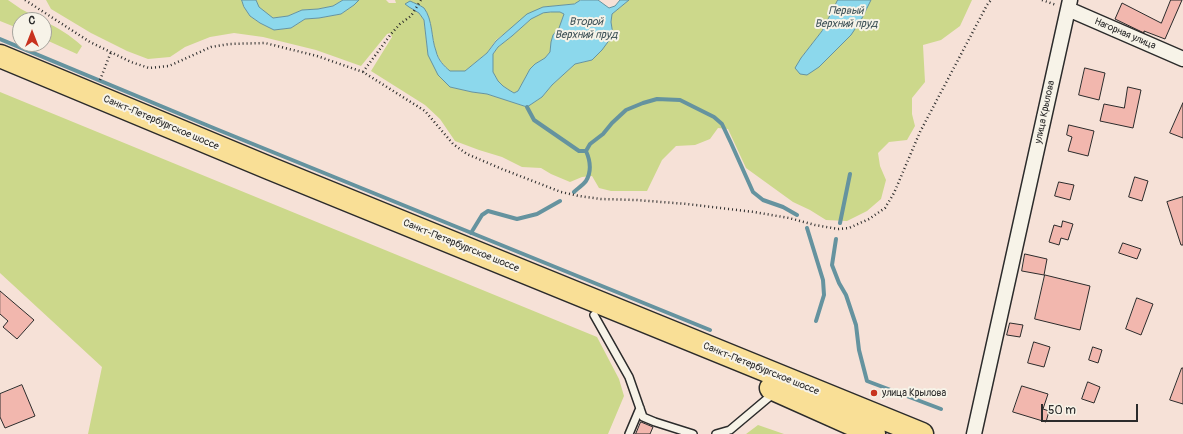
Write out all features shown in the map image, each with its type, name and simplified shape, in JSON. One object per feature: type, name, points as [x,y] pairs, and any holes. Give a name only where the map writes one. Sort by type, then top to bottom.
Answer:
[{"type":"main road","name":"Санкт-Петербургское шоссе","points":[[0,56],[782,378],[922,434]]},
{"type":"main road","name":"Санкт-Петербургское шоссе","points":[[0,71],[594,315],[776,391],[874,434]]},
{"type":"street","name":"Нагорная улица","points":[[1069,4],[1183,59]]},
{"type":"street","name":"улица Крылова","points":[[974,434],[1069,4]]},
{"type":"lane","points":[[594,315],[629,377],[643,417],[693,434]]},
{"type":"lane","points":[[720,433],[730,430],[776,391]]},
{"type":"lane","points":[[629,434],[640,408]]},
{"type":"path","points":[[25,0],[90,42],[131,62],[149,68],[169,66],[211,47],[229,44],[265,43],[317,56],[363,72],[425,111],[454,144],[467,154],[561,192],[601,199],[694,204],[754,212],[838,229],[849,228],[869,219],[885,208],[894,193],[920,132],[991,0]]},
{"type":"path","points":[[363,72],[391,34],[400,24],[411,16],[422,0]]},
{"type":"path","points":[[94,95],[110,52]]},
{"type":"green space","points":[[0,0],[8,0],[27,12],[12,12],[12,26],[0,21]]},
{"type":"green space","points":[[46,0],[242,0],[244,7],[250,16],[274,30],[291,28],[305,19],[341,14],[359,0],[386,0],[389,3],[396,3],[395,0],[581,0],[574,4],[543,7],[496,40],[487,53],[465,71],[450,71],[443,64],[436,51],[427,13],[409,7],[419,13],[424,20],[428,55],[450,87],[487,94],[527,107],[542,97],[552,85],[575,64],[592,60],[613,35],[611,22],[612,14],[629,0],[838,0],[822,31],[801,58],[871,0],[972,0],[960,26],[941,40],[923,45],[925,82],[912,98],[912,114],[915,126],[907,140],[889,142],[878,153],[880,166],[886,180],[881,199],[867,211],[847,221],[826,220],[793,202],[746,168],[728,129],[718,128],[710,139],[695,145],[676,146],[662,160],[647,191],[611,191],[599,188],[592,176],[582,177],[570,182],[541,168],[522,167],[502,157],[455,141],[440,119],[425,105],[371,71],[392,37],[390,33],[387,34],[361,66],[316,50],[263,37],[234,33],[210,37],[185,47],[170,57],[148,59],[127,51],[91,33],[51,9]]},
{"type":"green space","points":[[256,0],[343,0],[333,6],[302,10],[288,16],[272,18],[259,7]]},
{"type":"green space","points":[[560,12],[564,14],[559,28],[553,35],[550,52],[545,58],[530,69],[518,91],[514,93],[498,81],[493,72],[493,54],[498,47],[531,19],[543,13]]},
{"type":"green space","points":[[52,25],[73,38],[82,46],[77,54],[52,43]]},
{"type":"green space","points":[[0,92],[597,337],[619,379],[624,396],[608,434],[88,434],[102,367],[0,273]]},
{"type":"green space","points":[[758,425],[784,434],[746,434]]},
{"type":"water","points":[[242,0],[256,0],[259,7],[273,18],[288,16],[302,10],[333,6],[343,0],[359,0],[341,14],[305,19],[291,28],[274,30],[250,16],[244,7]]},
{"type":"water","name":"Второй Верхний пруд","points":[[581,0],[598,0],[609,8],[615,6],[620,0],[629,0],[612,14],[611,22],[613,35],[602,50],[592,60],[575,64],[552,85],[542,97],[527,107],[487,94],[450,87],[438,75],[428,55],[424,20],[419,13],[405,4],[410,1],[424,8],[429,18],[434,46],[443,65],[450,71],[465,71],[487,53],[496,41],[527,14],[543,7],[574,4]],"holes":[[[560,12],[564,14],[559,28],[553,35],[550,52],[545,58],[530,69],[518,91],[514,93],[503,86],[493,72],[493,54],[498,47],[531,19],[543,13]]]},
{"type":"water","name":"Первый Верхний пруд","points":[[838,0],[871,0],[861,20],[851,35],[819,67],[807,75],[800,74],[795,68],[822,31]]},
{"type":"building","points":[[1171,0],[1182,0],[1165,39],[1144,31],[1144,33],[1115,19],[1122,3],[1161,23]]},
{"type":"building","points":[[1085,68],[1105,73],[1099,100],[1079,95]]},
{"type":"building","points":[[1128,87],[1141,90],[1133,128],[1100,121],[1104,104],[1124,108]]},
{"type":"building","points":[[1183,103],[1183,138],[1170,133]]},
{"type":"building","points":[[1069,125],[1094,131],[1088,156],[1068,151],[1072,137],[1067,135]]},
{"type":"building","points":[[1135,177],[1148,181],[1142,201],[1129,197]]},
{"type":"building","points":[[1059,182],[1074,185],[1070,200],[1055,196]]},
{"type":"building","points":[[1183,197],[1183,245],[1181,245],[1167,202]]},
{"type":"building","points":[[1063,221],[1073,224],[1068,240],[1061,238],[1059,245],[1049,242],[1054,225],[1061,227]]},
{"type":"building","points":[[1123,243],[1141,249],[1137,259],[1119,253]]},
{"type":"building","points":[[1025,254],[1047,259],[1044,275],[1022,271]]},
{"type":"building","points":[[1045,275],[1090,286],[1080,330],[1035,319]]},
{"type":"building","points":[[0,291],[34,320],[17,339],[3,327],[8,321],[0,314]]},
{"type":"building","points":[[1137,298],[1153,304],[1141,335],[1126,329]]},
{"type":"building","points":[[1010,323],[1023,325],[1020,337],[1007,335]]},
{"type":"building","points":[[1034,342],[1050,347],[1044,367],[1028,363]]},
{"type":"building","points":[[1093,347],[1102,350],[1098,363],[1089,360]]},
{"type":"building","points":[[1183,368],[1183,404],[1170,400]]},
{"type":"building","points":[[1088,382],[1100,387],[1094,403],[1082,399]]},
{"type":"building","points":[[22,385],[35,416],[5,428],[0,417],[0,394]]},
{"type":"building","points":[[1022,386],[1048,394],[1043,409],[1049,411],[1046,422],[1013,412]]},
{"type":"building","points":[[641,422],[653,427],[650,434],[636,434]]},
{"type":"waterway","points":[[0,39],[216,129],[710,330]]},
{"type":"waterway","points":[[527,107],[534,120],[579,151],[586,151],[590,144],[603,134],[626,110],[657,99],[680,100],[714,117],[722,124],[753,192],[763,200],[783,207],[797,215]]},
{"type":"waterway","points":[[574,192],[586,181],[588,177],[590,169],[589,158],[586,151]]},
{"type":"waterway","points":[[840,223],[850,174]]},
{"type":"waterway","points":[[471,233],[482,215],[488,211],[517,219],[537,214],[560,201]]},
{"type":"waterway","points":[[807,228],[823,280],[824,295],[816,321]]},
{"type":"waterway","points":[[836,239],[832,265],[839,283],[846,295],[856,325],[859,350],[867,381],[941,409]]},
{"type":"place","name":"улица Крылова","points":[[874,393]]}]
